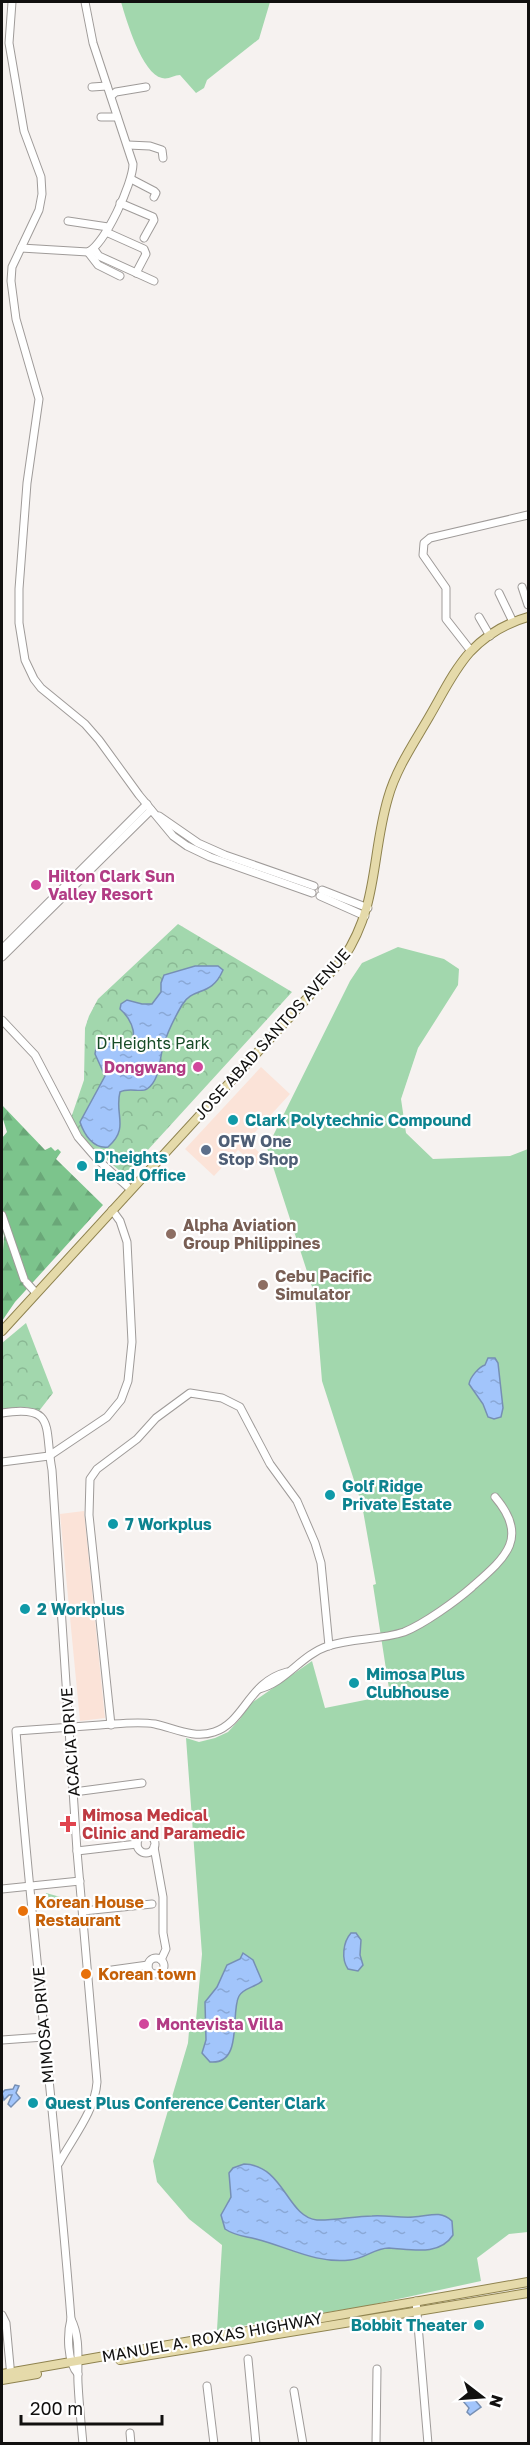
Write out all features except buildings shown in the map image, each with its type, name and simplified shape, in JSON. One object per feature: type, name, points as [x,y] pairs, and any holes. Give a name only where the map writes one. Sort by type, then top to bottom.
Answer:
[{"type":"main road","name":"JOSE ABAD SANTOS AVENUE","points":[[2,1331],[337,966],[351,947],[367,912],[384,815],[392,786],[440,697],[471,651],[513,622],[528,617]]},
{"type":"main road","name":"MANUEL A. ROXAS HIGHWAY","points":[[76,2367],[214,2335],[528,2282]]},
{"type":"main road","name":"MANUEL A. ROXAS HIGHWAY","points":[[2,2380],[8,2375],[76,2367],[418,2313],[528,2293]]},
{"type":"street","points":[[12,2],[9,43],[24,131],[41,177],[42,194],[39,210],[12,267],[11,281],[16,319],[39,399],[27,483],[19,589],[19,623],[25,660],[34,679],[85,724],[173,836],[187,846],[222,861],[313,890]]},
{"type":"street","points":[[85,2],[93,43],[133,164],[131,179],[107,230],[91,251]]},
{"type":"street","points":[[92,87],[107,86]]},
{"type":"street","points":[[111,96],[116,92],[146,87]]},
{"type":"street","points":[[101,117],[117,117]]},
{"type":"street","points":[[128,145],[150,146],[162,150],[163,158]]},
{"type":"street","points":[[131,179],[154,191],[156,193],[154,197]]},
{"type":"street","points":[[120,203],[153,217],[154,220],[144,238]]},
{"type":"street","points":[[68,221],[107,230],[144,249],[146,254],[136,273]]},
{"type":"street","points":[[21,248],[91,251],[154,280]]},
{"type":"street","points":[[91,251],[98,266],[120,276]]},
{"type":"street","points":[[471,651],[446,619],[446,588],[423,555],[424,543],[430,538],[528,515]]},
{"type":"street","points":[[522,587],[528,605]]},
{"type":"street","points":[[499,593],[513,622]]},
{"type":"street","points":[[479,617],[490,636]]},
{"type":"street","points":[[2,949],[151,809]]},
{"type":"street","points":[[2,957],[151,809]]},
{"type":"street","points":[[321,893],[367,912]]},
{"type":"street","points":[[2,1020],[36,1056],[78,1137],[97,1159],[130,1189]]},
{"type":"street","points":[[2,1462],[49,1456],[107,1418],[122,1400],[128,1381],[132,1342],[127,1242],[120,1221],[112,1210]]},
{"type":"street","points":[[2,1215],[25,1281],[36,1293]]},
{"type":"street","points":[[111,1725],[89,1515],[90,1479],[97,1469],[137,1439],[156,1418],[190,1393],[222,1398],[240,1407],[270,1464],[297,1501],[321,1563],[329,1646]]},
{"type":"street","name":"ACACIA DRIVE","points":[[2,1413],[25,1410],[38,1413],[45,1422],[97,2082],[96,2096],[59,2163]]},
{"type":"street","points":[[70,1727],[152,1724],[188,1733],[208,1734],[232,1722],[248,1699],[270,1678],[287,1672],[329,1646],[404,1632],[457,1600],[504,1562],[516,1547],[519,1528],[515,1517],[495,1497]]},
{"type":"street","name":"MIMOSA DRIVE","points":[[70,1727],[16,1731],[29,1887],[59,2163],[60,2204],[71,2319],[75,2327],[82,2444]]},
{"type":"street","points":[[74,1792],[142,1783]]},
{"type":"street","points":[[137,1844],[141,1837],[149,1836],[153,1839],[163,1897],[162,1933],[166,1949],[161,1960],[164,1968],[159,1974],[151,1972],[148,1965],[150,1960],[154,1958],[161,1960]]},
{"type":"street","points":[[78,1851],[137,1844]]},
{"type":"street","points":[[137,1844],[140,1850],[145,1852],[154,1847]]},
{"type":"street","points":[[2,1888],[80,1881]]},
{"type":"street","points":[[82,1911],[152,1904]]},
{"type":"street","points":[[112,1970],[148,1965]]},
{"type":"street","points":[[2,2040],[44,2037]]},
{"type":"street","points":[[416,2301],[428,2444]]},
{"type":"street","points":[[2,2315],[6,2323],[8,2375]]},
{"type":"street","points":[[248,2359],[256,2444]]},
{"type":"street","points":[[376,2444],[378,2369]]},
{"type":"street","points":[[207,2386],[214,2444]]},
{"type":"street","points":[[294,2391],[303,2444]]},
{"type":"street","points":[[130,2433],[131,2444]]},
{"type":"shaded area","name":"Clark Polytechnic Compound","points":[[261,1067],[290,1094],[247,1141],[263,1156],[255,1165],[238,1150],[214,1176],[185,1149]]},
{"type":"shaded area","points":[[84,1511],[105,1718],[80,1721],[60,1514]]},
{"type":"green space","points":[[121,2],[270,2],[259,39],[207,80],[204,88],[196,93],[180,75],[162,78],[148,67],[136,45]]},
{"type":"green space","name":"D'Heights Park","points":[[178,924],[292,992],[125,1175],[86,1143],[71,1118],[84,1080],[85,1028],[98,999]]},
{"type":"green space","points":[[398,947],[444,959],[459,969],[458,985],[418,1048],[401,1099],[406,1133],[433,1159],[510,1156],[528,1149],[528,2232],[509,2234],[477,2258],[481,2281],[366,2306],[217,2330],[222,2245],[189,2219],[157,2182],[153,2161],[188,2043],[189,2031],[196,2020],[202,1954],[186,1738],[199,1742],[228,1732],[250,1704],[312,1661],[325,1708],[390,1695],[373,1585],[376,1584],[362,1505],[322,1381],[315,1296],[267,1148],[350,981],[362,963]]},
{"type":"green space","points":[[2,1105],[45,1150],[51,1147],[55,1151],[58,1149],[61,1152],[56,1159],[103,1205],[15,1302],[2,1321],[4,1236],[2,1229],[2,1138],[7,1132],[2,1116]]},
{"type":"green space","points":[[26,1323],[53,1393],[39,1411],[26,1407],[2,1410],[2,1343]]},
{"type":"green space","points":[[46,1893],[64,1898],[61,1908],[44,1903]]},
{"type":"water","points":[[195,966],[218,966],[223,970],[213,985],[186,999],[167,1036],[154,1081],[144,1090],[120,1092],[118,1133],[108,1147],[98,1146],[87,1136],[80,1122],[105,1076],[95,1054],[97,1042],[103,1039],[120,1047],[127,1045],[133,1036],[133,1030],[120,1009],[121,1004],[127,1000],[152,1004],[161,992],[164,975]]},
{"type":"water","points":[[488,1358],[495,1358],[498,1363],[503,1408],[501,1417],[494,1419],[488,1417],[483,1404],[469,1384],[473,1375],[485,1365]]},
{"type":"water","points":[[351,1933],[356,1933],[361,1940],[360,1955],[363,1965],[358,1971],[348,1969],[344,1960],[345,1946]]},
{"type":"water","points":[[243,1953],[253,1960],[262,1981],[243,1991],[239,1996],[232,2047],[228,2055],[221,2061],[210,2062],[202,2053],[206,2040],[205,2002],[217,1987],[227,1965],[240,1959]]},
{"type":"water","points":[[15,2085],[19,2086],[16,2093],[20,2098],[11,2107],[8,2104],[12,2095],[4,2100],[2,2093],[13,2089]]},
{"type":"water","points":[[244,2164],[268,2173],[307,2217],[323,2220],[438,2214],[452,2221],[453,2235],[447,2242],[432,2249],[384,2248],[360,2258],[338,2261],[302,2254],[236,2234],[225,2229],[221,2215],[231,2197],[229,2173],[233,2168]]},
{"type":"water","points":[[471,2391],[477,2392],[475,2400],[481,2407],[470,2415],[467,2412],[469,2408],[463,2401],[470,2396]]},
{"type":"place","name":"Hilton Clark Sun Valley Resort","points":[[36,885]]},
{"type":"place","name":"Dongwang","points":[[198,1067]]},
{"type":"place","name":"Clark Polytechnic Compound","points":[[233,1120]]},
{"type":"place","name":"OFW One Stop Shop","points":[[206,1150]]},
{"type":"place","name":"D'heights Head Office","points":[[82,1166]]},
{"type":"place","name":"Alpha Aviation Group Philippines","points":[[171,1234]]},
{"type":"place","name":"Cebu Pacific Simulator","points":[[263,1285]]},
{"type":"place","name":"Golf Ridge Private Estate","points":[[330,1495]]},
{"type":"place","name":"7 Workplus","points":[[113,1524]]},
{"type":"place","name":"2 Workplus","points":[[25,1609]]},
{"type":"place","name":"Mimosa Plus Clubhouse","points":[[354,1683]]},
{"type":"place","name":"Mimosa Medical Clinic and Paramedic","points":[[68,1824]]},
{"type":"place","name":"Korean House Restaurant","points":[[23,1911]]},
{"type":"place","name":"Korean town","points":[[86,1974]]},
{"type":"place","name":"Montevista Villa","points":[[144,2024]]},
{"type":"place","name":"Quest Plus Conference Center Clark","points":[[33,2103]]},
{"type":"place","name":"Bobbit Theater","points":[[479,2325]]}]
